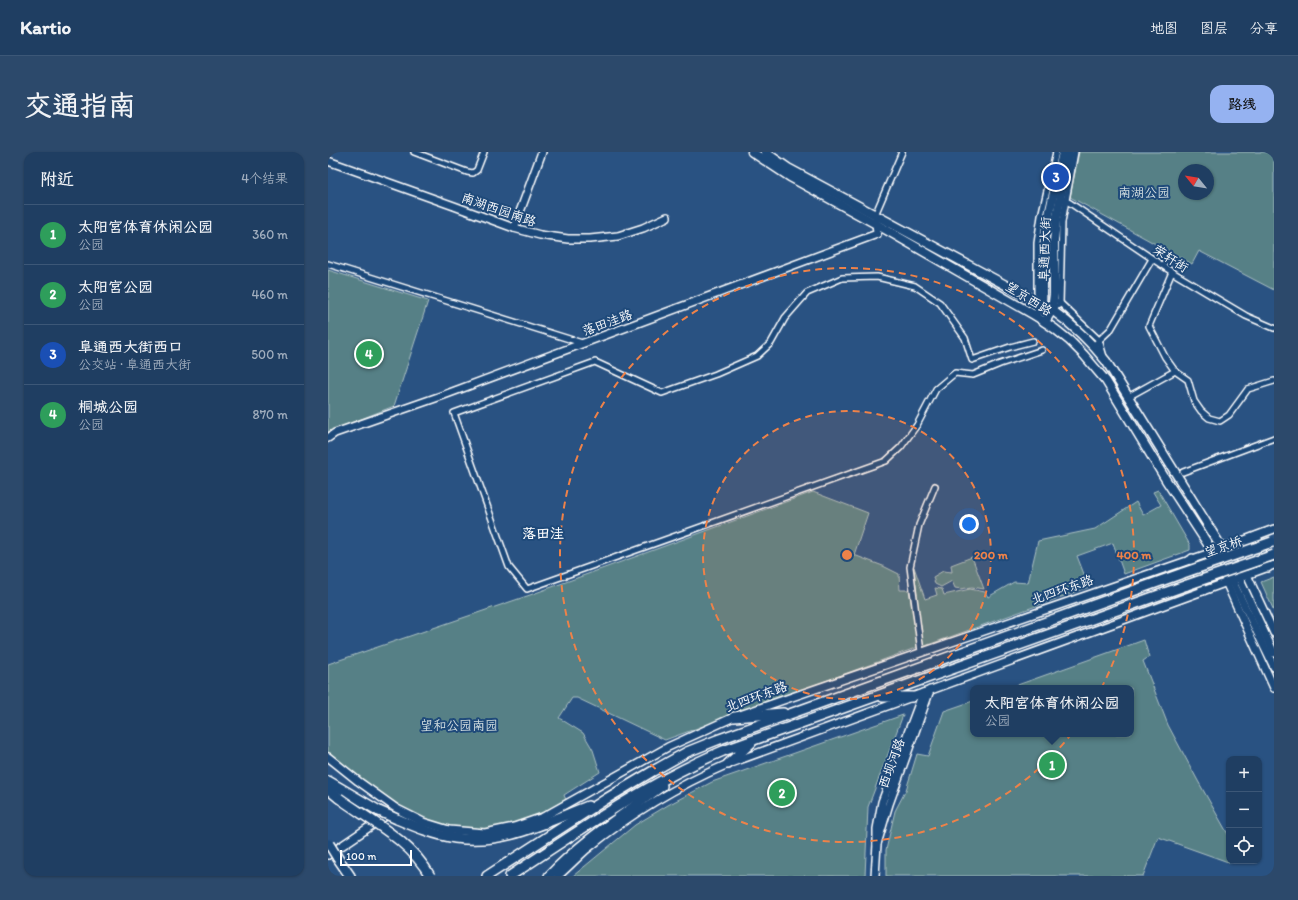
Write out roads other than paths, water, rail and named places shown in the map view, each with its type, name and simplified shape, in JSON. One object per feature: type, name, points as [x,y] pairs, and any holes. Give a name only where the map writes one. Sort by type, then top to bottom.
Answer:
[{"type":"highway","name":"望京桥","points":[[1183,573],[1273,542]]},
{"type":"highway","name":"望京桥","points":[[875,697],[1274,555]]},
{"type":"highway","name":"北四环东路","points":[[487,876],[606,799],[688,752],[1183,573]]},
{"type":"highway","points":[[510,876],[613,808],[693,764],[875,697],[912,697]]},
{"type":"highway","points":[[734,717],[794,713]]},
{"type":"highway","points":[[728,764],[755,740]]},
{"type":"highway","points":[[549,876],[587,840],[693,764]]},
{"type":"highway","points":[[328,782],[379,811],[397,819],[427,831],[455,838],[486,839],[513,834],[538,826],[606,799]]},
{"type":"highway","points":[[328,789],[406,846],[418,859],[430,876]]},
{"type":"highway","points":[[328,843],[333,856],[350,876]]},
{"type":"main road","name":"望京西路","points":[[752,152],[790,177],[876,224],[1036,316],[1070,341],[1106,381],[1166,480],[1213,552]]},
{"type":"main road","name":"望京西路","points":[[765,152],[788,168],[1052,310],[1096,343],[1222,548]]},
{"type":"main road","name":"阜通西大街","points":[[1036,316],[1042,305],[1045,236],[1062,152]]},
{"type":"main road","name":"阜通西大街","points":[[1045,322],[1052,310],[1054,294],[1054,241],[1056,221],[1063,200],[1069,152]]},
{"type":"street","points":[[414,152],[473,173],[477,170],[484,152]]},
{"type":"street","points":[[514,228],[542,152]]},
{"type":"street","points":[[876,224],[875,215],[902,152]]},
{"type":"street","points":[[1042,305],[1037,294],[1037,243],[1041,216],[1056,152]]},
{"type":"street","points":[[1060,304],[1063,200],[1075,152]]},
{"type":"street","name":"南湖西园南路","points":[[328,161],[514,228],[540,235],[568,239],[590,239],[618,236],[643,228],[667,217]]},
{"type":"street","name":"荣轩街","points":[[1063,200],[1172,272],[1246,316],[1274,328]]},
{"type":"street","name":"落田洼路","points":[[328,438],[335,433],[583,344],[878,234],[876,224]]},
{"type":"street","points":[[1054,294],[1060,304],[1096,343],[1111,329],[1152,259]]},
{"type":"street","points":[[328,264],[583,344]]},
{"type":"street","points":[[1172,272],[1149,326],[1165,357],[1175,371],[1188,380],[1194,401],[1201,411],[1209,418],[1220,421],[1230,415],[1248,389],[1274,381]]},
{"type":"street","points":[[1033,341],[972,360],[965,338],[940,303],[915,286],[877,276],[842,278],[807,293],[785,318],[771,343],[758,356],[716,374],[662,393],[595,362],[454,413],[509,567],[527,589],[886,460],[901,447],[917,425],[936,390],[955,373],[973,375],[1042,350]]},
{"type":"street","points":[[1052,310],[1060,304]]},
{"type":"street","points":[[1128,397],[1175,371]]},
{"type":"street","points":[[1183,472],[1274,438]]},
{"type":"street","points":[[920,652],[910,567],[920,525],[935,486]]},
{"type":"street","points":[[1274,529],[1222,548],[1274,688]]},
{"type":"street","points":[[1203,591],[1256,536]]},
{"type":"street","points":[[558,876],[606,834],[668,794],[704,774],[1271,566],[1256,536]]},
{"type":"street","name":"北四环东路","points":[[328,757],[397,809],[423,822],[449,830],[485,833],[514,827],[543,817],[668,747],[734,717],[1222,548]]},
{"type":"street","points":[[1213,552],[1228,564],[1247,575],[1274,633]]},
{"type":"street","points":[[1192,558],[1203,591]]},
{"type":"street","points":[[1233,580],[1274,653]]},
{"type":"street","points":[[1233,580],[1274,667]]},
{"type":"street","name":"西坝河路","points":[[875,876],[877,829],[882,802],[926,692]]},
{"type":"street","points":[[333,856],[397,809]]},
{"type":"place","name":"阜通西大街西口","points":[[1056,177]]},
{"type":"place","name":"桐城公园","points":[[369,354]]},
{"type":"place","name":"太阳宫体育休闲公园","points":[[1052,765]]},
{"type":"place","name":"太阳宫公园","points":[[782,793]]},
{"type":"district","name":"落田洼","points":[[543,533]]},
{"type":"park label","name":"南湖公园","points":[[1144,192]]},
{"type":"park label","name":"望和公园南园","points":[[459,725]]}]
